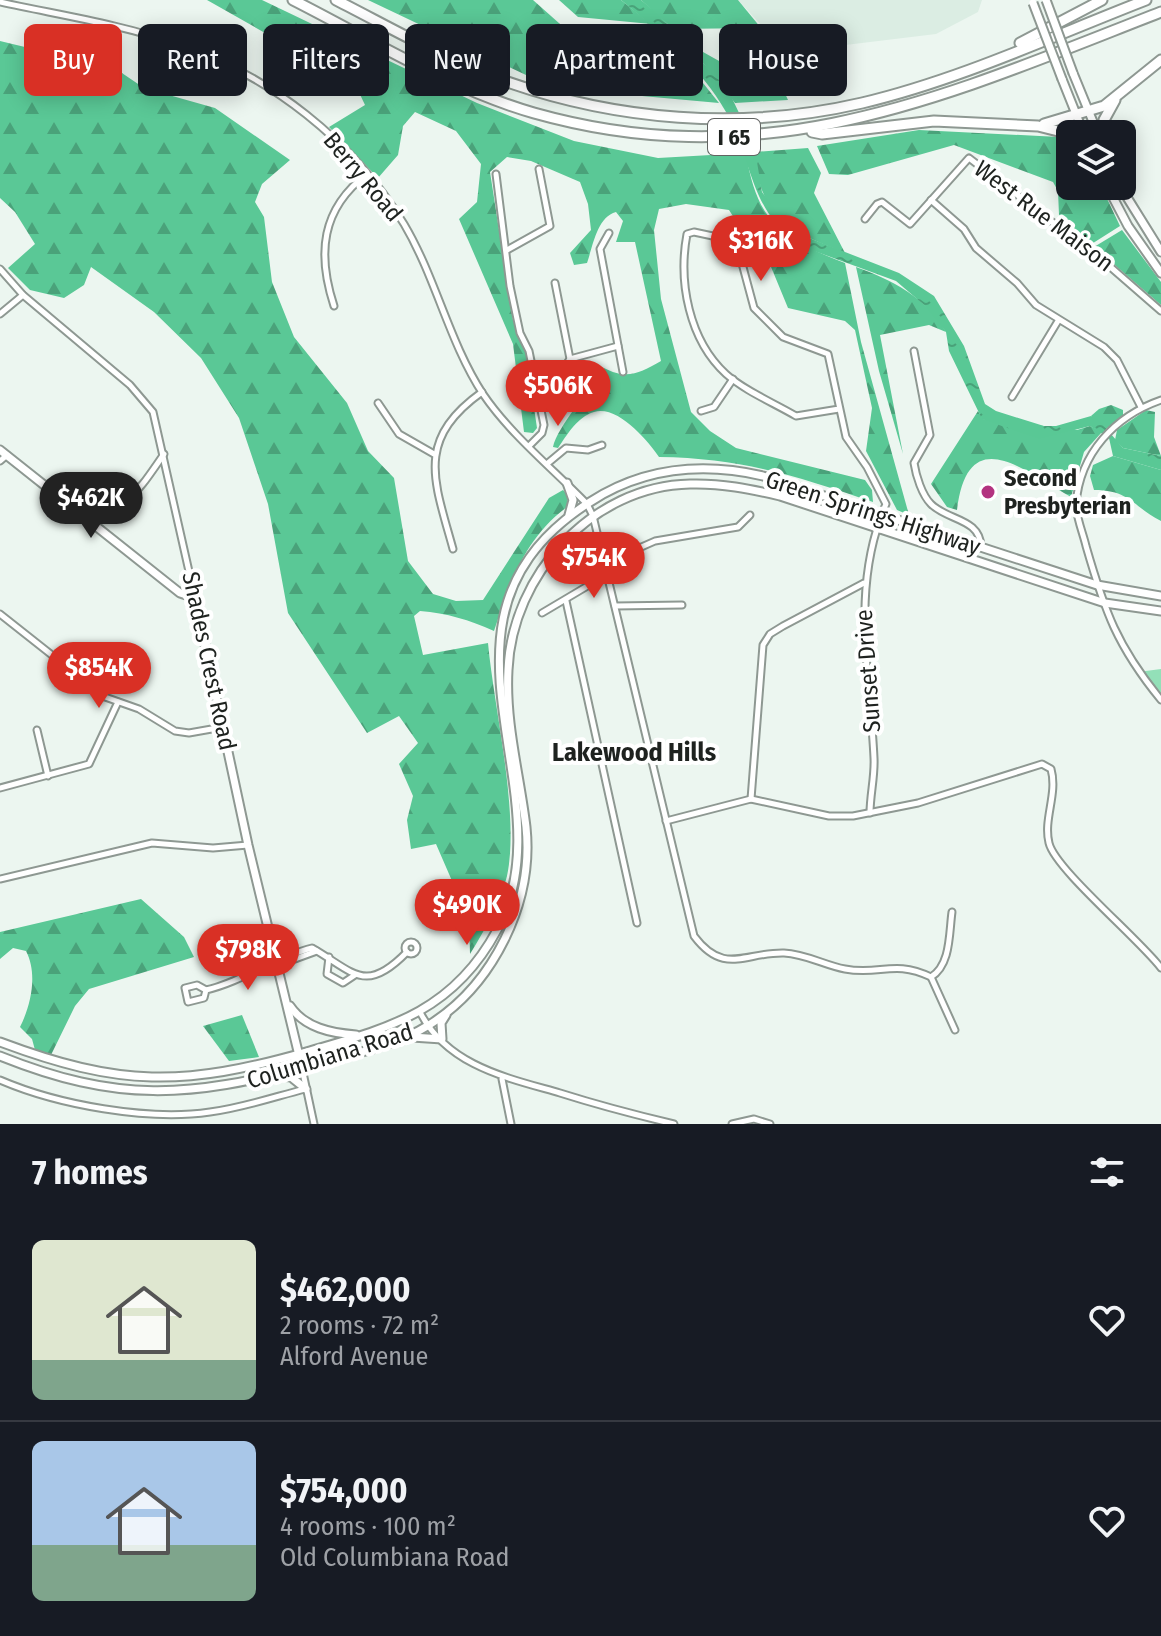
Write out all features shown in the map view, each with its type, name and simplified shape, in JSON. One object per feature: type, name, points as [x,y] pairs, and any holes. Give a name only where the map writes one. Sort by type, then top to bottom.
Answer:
[{"type":"highway","name":"I 65","points":[[293,0],[469,88],[533,112],[604,129],[730,137],[820,131],[905,106],[1161,12]]},
{"type":"highway","name":"I 65","points":[[336,0],[501,79],[570,101],[653,115],[733,119],[808,112],[886,96],[1146,0]]},
{"type":"highway","points":[[974,66],[1102,0]]},
{"type":"highway","points":[[1038,126],[1104,106],[1161,60]]},
{"type":"highway","points":[[1104,120],[1117,97]]},
{"type":"highway","points":[[820,131],[934,121],[1038,126],[1056,130]]},
{"type":"main road","points":[[1046,0],[1094,120]]},
{"type":"main road","points":[[1032,2],[1078,120]]},
{"type":"main road","points":[[1114,200],[1128,226],[1161,273]]},
{"type":"main road","points":[[1129,200],[1161,252]]},
{"type":"main road","points":[[2,455],[82,512],[180,593],[195,598]]},
{"type":"main road","name":"Green Springs Highway","points":[[587,504],[636,479],[674,469],[709,467],[763,476],[1097,585],[1161,596]]},
{"type":"main road","points":[[567,483],[573,500],[568,517]]},
{"type":"main road","name":"Green Springs Highway","points":[[593,516],[661,487],[732,485],[780,496],[1105,603],[1161,611]]},
{"type":"main road","name":"Columbiana Road","points":[[0,1042],[68,1067],[122,1076],[168,1078],[233,1070],[362,1036],[392,1027],[444,996],[474,966],[498,929],[517,860],[500,645],[512,595],[532,556],[568,517],[587,504]]},
{"type":"main road","name":"Columbiana Road","points":[[0,1056],[82,1085],[121,1091],[189,1091],[273,1076],[406,1037],[448,1011],[486,970],[505,938],[521,896],[526,830],[504,694],[511,641],[528,592],[557,549],[593,516]]},
{"type":"main road","name":"Shades Crest Road","points":[[195,598],[248,845],[302,1068]]},
{"type":"main road","points":[[287,1002],[299,1017],[321,1029],[362,1036]]},
{"type":"main road","points":[[406,1037],[442,1039],[441,1023],[448,1011]]},
{"type":"main road","points":[[233,1070],[235,1085]]},
{"type":"main road","points":[[121,1091],[122,1076]]},
{"type":"main road","points":[[273,1076],[291,1077],[306,1089]]},
{"type":"street","name":"Berry Road","points":[[0,2],[162,39],[223,63],[298,108],[367,174],[419,250],[482,392],[587,504],[593,516],[689,927],[704,950],[734,961],[782,953],[846,969],[898,966],[931,977]]},
{"type":"street","name":"West Rue Maison","points":[[865,219],[882,202],[910,224],[969,158],[977,161],[1161,311]]},
{"type":"street","points":[[507,250],[550,226],[539,169]]},
{"type":"street","points":[[334,306],[323,272],[326,238],[336,207],[346,192],[367,174]]},
{"type":"street","points":[[496,174],[520,333],[529,351],[544,429],[530,445]]},
{"type":"street","points":[[931,200],[964,229],[976,248],[1058,321],[1104,347],[1117,360],[1141,407]]},
{"type":"street","points":[[839,409],[796,416],[733,379],[699,340],[682,263],[687,234],[694,232],[736,241],[754,308],[783,337],[828,354],[846,437],[886,504],[882,514]]},
{"type":"street","points":[[609,233],[600,249],[623,372]]},
{"type":"street","name":"Shades Crest Road","points":[[0,269],[23,295],[141,397],[153,412],[165,454],[195,598]]},
{"type":"street","points":[[555,283],[570,359]]},
{"type":"street","points":[[0,314],[23,295]]},
{"type":"street","points":[[1012,397],[1058,321]]},
{"type":"street","points":[[538,397],[545,394],[570,359],[618,346]]},
{"type":"street","points":[[914,351],[930,435],[914,463],[915,471],[928,501],[972,526],[980,535],[981,548]]},
{"type":"street","points":[[701,411],[714,407],[733,379]]},
{"type":"street","points":[[453,549],[435,484],[434,454],[451,417],[482,392]]},
{"type":"street","points":[[1161,400],[1141,407],[1114,426],[1084,468],[1076,507],[1097,585],[1118,641],[1161,700]]},
{"type":"street","points":[[378,403],[399,434],[434,454]]},
{"type":"street","points":[[548,463],[566,448],[588,450],[602,445]]},
{"type":"street","points":[[82,512],[131,498],[142,489],[165,454]]},
{"type":"street","name":"Sunset Drive","points":[[870,813],[875,762],[863,628],[864,583],[882,514]]},
{"type":"street","points":[[605,563],[655,541],[738,527],[750,515]]},
{"type":"street","points":[[542,613],[607,575]]},
{"type":"street","points":[[751,799],[763,645],[770,634],[783,626],[864,583]]},
{"type":"street","points":[[566,601],[637,923]]},
{"type":"street","points":[[615,606],[682,605]]},
{"type":"street","points":[[0,614],[87,684],[118,702],[139,709],[175,731],[197,732],[223,727]]},
{"type":"street","points":[[0,788],[84,767],[94,759],[118,702]]},
{"type":"street","points":[[37,730],[48,776]]},
{"type":"street","points":[[666,821],[751,799],[829,816],[870,813],[918,803],[1042,764],[1051,769],[1054,779],[1048,836],[1054,856],[1142,943],[1161,968]]},
{"type":"street","points":[[0,879],[152,843],[213,848],[248,845]]},
{"type":"street","points":[[952,912],[945,958],[938,972],[931,977],[955,1030]]},
{"type":"street","points":[[206,990],[237,981],[276,960],[312,948],[355,975]]},
{"type":"street","points":[[329,957],[327,974],[343,983],[355,975],[384,974],[407,952]]},
{"type":"street","points":[[420,1012],[427,1026],[465,1060],[502,1079],[674,1124]]},
{"type":"street","points":[[302,1068],[314,1124]]},
{"type":"street","points":[[502,1079],[511,1124]]},
{"type":"street","points":[[0,1080],[88,1105],[157,1113],[207,1113],[306,1089]]},
{"type":"street","points":[[732,1124],[754,1119],[770,1124]]},
{"type":"shaded area","points":[[738,0],[982,0],[978,12],[936,34],[847,45],[847,24],[760,24]]},
{"type":"shaded area","points":[[1161,669],[1161,699],[1138,672]]},
{"type":"green space","points":[[207,0],[262,0],[312,24],[263,24],[263,32]]},
{"type":"green space","points":[[368,0],[533,0],[560,24],[526,24],[526,75],[510,67],[510,24],[419,24]]},
{"type":"green space","points":[[559,0],[621,0],[651,24],[578,17]]},
{"type":"green space","points":[[641,0],[738,0],[758,24],[719,24],[719,28],[703,29],[703,24],[667,24]]},
{"type":"green space","points":[[0,41],[24,47],[24,96],[122,96],[122,73],[138,84],[138,96],[172,96],[215,108],[290,160],[262,184],[255,202],[264,217],[272,282],[294,337],[347,403],[368,451],[394,478],[408,561],[433,594],[456,601],[483,600],[549,498],[563,490],[568,495],[567,507],[540,533],[521,562],[494,631],[439,613],[420,611],[414,616],[423,655],[488,643],[505,761],[510,851],[500,897],[470,954],[469,920],[436,844],[411,849],[407,820],[413,796],[399,764],[418,743],[399,716],[367,733],[288,613],[268,504],[239,418],[201,358],[154,312],[91,267],[84,285],[64,298],[30,290],[8,268],[35,244],[15,212],[0,198]]},
{"type":"green space","points":[[703,52],[719,61],[719,83],[703,63]]},
{"type":"green space","points":[[389,61],[405,69],[405,96],[462,96],[574,141],[658,158],[746,153],[757,197],[776,226],[805,246],[845,263],[861,342],[909,515],[897,510],[866,451],[872,408],[855,330],[845,321],[788,308],[769,262],[751,244],[729,210],[686,204],[659,209],[654,230],[661,299],[691,412],[710,431],[736,448],[865,480],[872,490],[873,502],[768,470],[716,461],[659,457],[631,426],[603,411],[582,418],[558,448],[553,447],[567,419],[604,368],[620,374],[633,374],[661,361],[635,242],[616,242],[623,221],[616,212],[604,220],[587,263],[574,265],[570,253],[591,230],[588,204],[580,182],[531,161],[507,157],[490,172],[513,320],[526,354],[537,428],[533,433],[524,432],[513,344],[459,219],[477,202],[481,164],[456,131],[415,112],[403,126],[398,155],[378,178],[329,127],[365,105],[361,96],[389,96]]},
{"type":"green space","points":[[703,83],[719,103],[642,96],[703,96]]},
{"type":"green space","points":[[729,96],[786,96],[788,100],[735,103]]},
{"type":"green space","points":[[919,130],[1056,137],[1056,187],[1053,182],[954,145],[848,175],[829,174],[817,146]]},
{"type":"green space","points":[[808,148],[821,173],[814,193],[845,253],[792,229],[780,219],[763,194],[754,152]]},
{"type":"green space","points":[[1058,200],[1108,200],[1120,226],[1090,245],[1059,215]]},
{"type":"green space","points":[[1122,230],[1161,282],[1161,305],[1094,247]]},
{"type":"green space","points":[[856,267],[907,291],[929,309],[946,332],[929,325],[880,335],[903,454],[879,371]]},
{"type":"green space","points":[[1111,405],[1123,410],[1123,416],[1106,429],[1091,416]]},
{"type":"green space","points":[[1146,410],[1155,412],[1154,437],[1161,456],[1123,448],[1115,440],[1117,430]]},
{"type":"green space","points":[[978,411],[983,419],[1077,430],[1090,426],[1102,432],[1084,452],[1071,497],[1016,466],[1000,460],[985,460],[973,467],[963,483],[957,510],[947,507],[931,484]]},
{"type":"green space","points":[[1113,456],[1161,470],[1161,521],[1124,496],[1094,490],[1090,476],[1093,465]]},
{"type":"green space","points":[[141,899],[184,937],[194,957],[89,989],[75,1006],[51,1055],[35,1050],[32,1039],[20,1027],[32,989],[30,960],[26,951],[13,948],[0,959],[0,932]]},
{"type":"green space","points":[[242,1015],[259,1057],[229,1061],[203,1026]]},
{"type":"water","points":[[621,0],[641,0],[667,24],[649,24]]},
{"type":"water","points":[[703,63],[719,80],[719,96],[731,96],[754,144],[762,192],[791,231],[899,273],[934,296],[964,346],[985,404],[996,411],[1044,426],[1056,426],[1091,416],[1098,419],[1123,448],[1161,456],[1161,470],[1113,456],[1109,438],[1090,426],[1039,439],[982,419],[949,351],[946,332],[923,304],[896,281],[798,245],[782,230],[761,199],[735,131],[705,80]]},
{"type":"pier","points":[[751,128],[758,150],[741,151],[730,129]]},
{"type":"place","name":"Second Presbyterian","points":[[988,492]]},
{"type":"district","name":"Lakewood Hills","points":[[634,752]]}]
